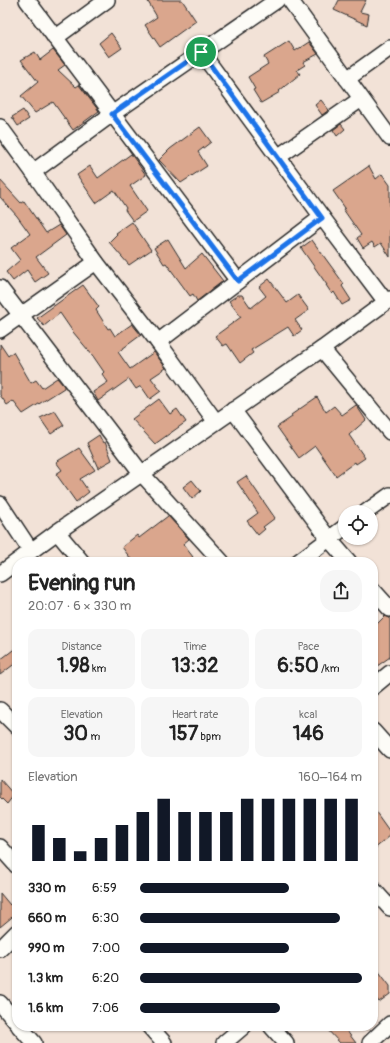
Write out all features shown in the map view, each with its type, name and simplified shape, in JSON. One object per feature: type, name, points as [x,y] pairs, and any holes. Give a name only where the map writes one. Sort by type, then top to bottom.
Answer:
[{"type":"street","points":[[27,0],[238,281]]},
{"type":"street","points":[[55,38],[107,0]]},
{"type":"street","points":[[33,172],[112,114],[276,0]]},
{"type":"street","points":[[290,0],[390,138]]},
{"type":"street","points":[[347,79],[390,48]]},
{"type":"street","points":[[23,557],[322,349],[388,301],[322,218],[201,52]]},
{"type":"street","points":[[278,157],[361,99]]},
{"type":"street","points":[[0,127],[96,262],[158,342],[216,422]]},
{"type":"street","points":[[158,342],[322,218]]},
{"type":"street","points":[[0,330],[96,262]]},
{"type":"street","points":[[0,288],[142,474],[217,557]]},
{"type":"street","points":[[322,349],[390,432]]},
{"type":"street","points":[[233,410],[329,539],[345,557]]},
{"type":"street","points":[[376,505],[390,495]]},
{"type":"street","points":[[0,504],[31,551]]},
{"type":"street","points":[[57,532],[78,557]]},
{"type":"street","points":[[305,557],[338,532]]},
{"type":"street","points":[[0,574],[12,565]]},
{"type":"street","points":[[378,596],[390,609]]},
{"type":"street","points":[[378,683],[390,673]]},
{"type":"street","points":[[0,710],[12,721]]},
{"type":"street","points":[[378,737],[390,750]]},
{"type":"street","points":[[0,846],[12,860]]},
{"type":"street","points":[[0,949],[12,937]]},
{"type":"street","points":[[0,1003],[12,1017]]},
{"type":"street","points":[[373,1035],[390,1024]]},
{"type":"street","points":[[23,1031],[34,1043]]},
{"type":"street","points":[[153,1031],[164,1043]]},
{"type":"street","points":[[224,1043],[238,1031]]},
{"type":"street","points":[[275,1031],[286,1043]]},
{"type":"building","points":[[147,0],[182,0],[196,21],[160,47],[145,25],[157,17]]},
{"type":"building","points":[[339,0],[366,0],[360,12],[369,14],[367,25],[334,10]]},
{"type":"building","points":[[111,33],[122,48],[109,57],[99,43]]},
{"type":"building","points":[[289,41],[295,51],[309,42],[318,54],[303,62],[305,65],[297,70],[300,74],[279,91],[280,92],[261,103],[253,90],[255,89],[248,77],[268,64],[264,57]]},
{"type":"building","points":[[53,50],[65,65],[58,70],[76,87],[79,85],[99,111],[73,130],[53,102],[35,113],[21,96],[38,82],[21,60],[35,52],[40,60]]},
{"type":"building","points":[[321,100],[329,110],[322,115],[315,105]]},
{"type":"building","points":[[23,110],[29,119],[18,126],[12,117]]},
{"type":"building","points":[[341,124],[345,129],[337,136],[333,130]]},
{"type":"building","points":[[200,127],[211,142],[198,152],[207,166],[181,183],[159,160],[170,149]]},
{"type":"building","points":[[131,154],[146,175],[130,186],[147,211],[133,221],[114,190],[96,203],[77,175],[90,166],[98,178]]},
{"type":"building","points":[[369,166],[376,179],[382,174],[390,185],[390,257],[381,243],[375,247],[372,242],[363,248],[357,238],[361,235],[343,209],[345,208],[333,191]]},
{"type":"building","points":[[0,180],[21,203],[24,201],[46,233],[59,225],[66,235],[36,257],[48,273],[35,282],[27,270],[13,281],[6,272],[20,260],[11,248],[30,234],[17,216],[0,197]]},
{"type":"building","points":[[132,222],[151,250],[129,265],[109,242],[117,234],[116,233]]},
{"type":"building","points":[[168,239],[186,268],[202,254],[223,281],[197,301],[193,294],[190,296],[166,263],[164,264],[154,248]]},
{"type":"building","points":[[312,240],[344,284],[342,286],[351,300],[342,305],[334,292],[332,294],[301,248]]},
{"type":"building","points":[[269,279],[287,303],[298,295],[309,310],[295,320],[302,330],[294,336],[288,327],[251,350],[253,353],[240,363],[227,344],[223,346],[215,336],[241,317],[229,301],[238,295],[242,295],[251,308],[266,296],[259,287]]},
{"type":"building","points":[[83,285],[99,307],[96,310],[108,329],[110,328],[115,336],[132,324],[141,335],[118,352],[130,369],[154,352],[166,368],[151,378],[161,391],[150,399],[141,386],[136,389],[129,379],[98,401],[93,392],[108,382],[102,374],[104,372],[93,356],[73,332],[60,313],[44,326],[37,318]]},
{"type":"building","points":[[0,344],[8,356],[13,352],[31,383],[36,380],[42,388],[57,378],[64,388],[23,414],[13,401],[7,405],[0,395]]},
{"type":"building","points":[[317,397],[326,412],[334,406],[342,415],[356,405],[366,420],[349,435],[365,458],[356,464],[355,462],[336,476],[315,446],[299,458],[277,427]]},
{"type":"building","points":[[159,399],[170,414],[177,409],[186,422],[155,444],[132,419]]},
{"type":"building","points":[[55,411],[64,425],[51,434],[40,418]]},
{"type":"building","points":[[99,435],[103,443],[105,442],[112,460],[98,468],[87,443]]},
{"type":"building","points":[[79,448],[95,470],[80,479],[89,492],[76,502],[56,474],[62,470],[56,462]]},
{"type":"building","points":[[246,476],[275,518],[263,527],[265,529],[258,535],[247,521],[258,513],[237,482]]},
{"type":"building","points":[[192,480],[201,491],[192,499],[183,487]]},
{"type":"building","points":[[168,516],[189,539],[183,544],[193,557],[129,557],[122,547],[137,535],[139,538]]},
{"type":"building","points":[[385,616],[390,618],[390,657],[378,665],[378,623]]},
{"type":"building","points":[[12,651],[12,666],[0,675],[0,660]]},
{"type":"building","points":[[0,779],[12,793],[12,798],[7,804],[0,797]]},
{"type":"building","points":[[378,815],[390,832],[390,836],[378,846]]},
{"type":"building","points":[[0,893],[10,905],[12,903],[12,917],[0,927]]},
{"type":"building","points":[[378,970],[390,986],[390,994],[379,1002]]},
{"type":"building","points":[[329,1031],[347,1031],[356,1043],[340,1043]]},
{"type":"route","points":[[201,52],[322,218],[238,281],[112,114],[201,52]]}]
